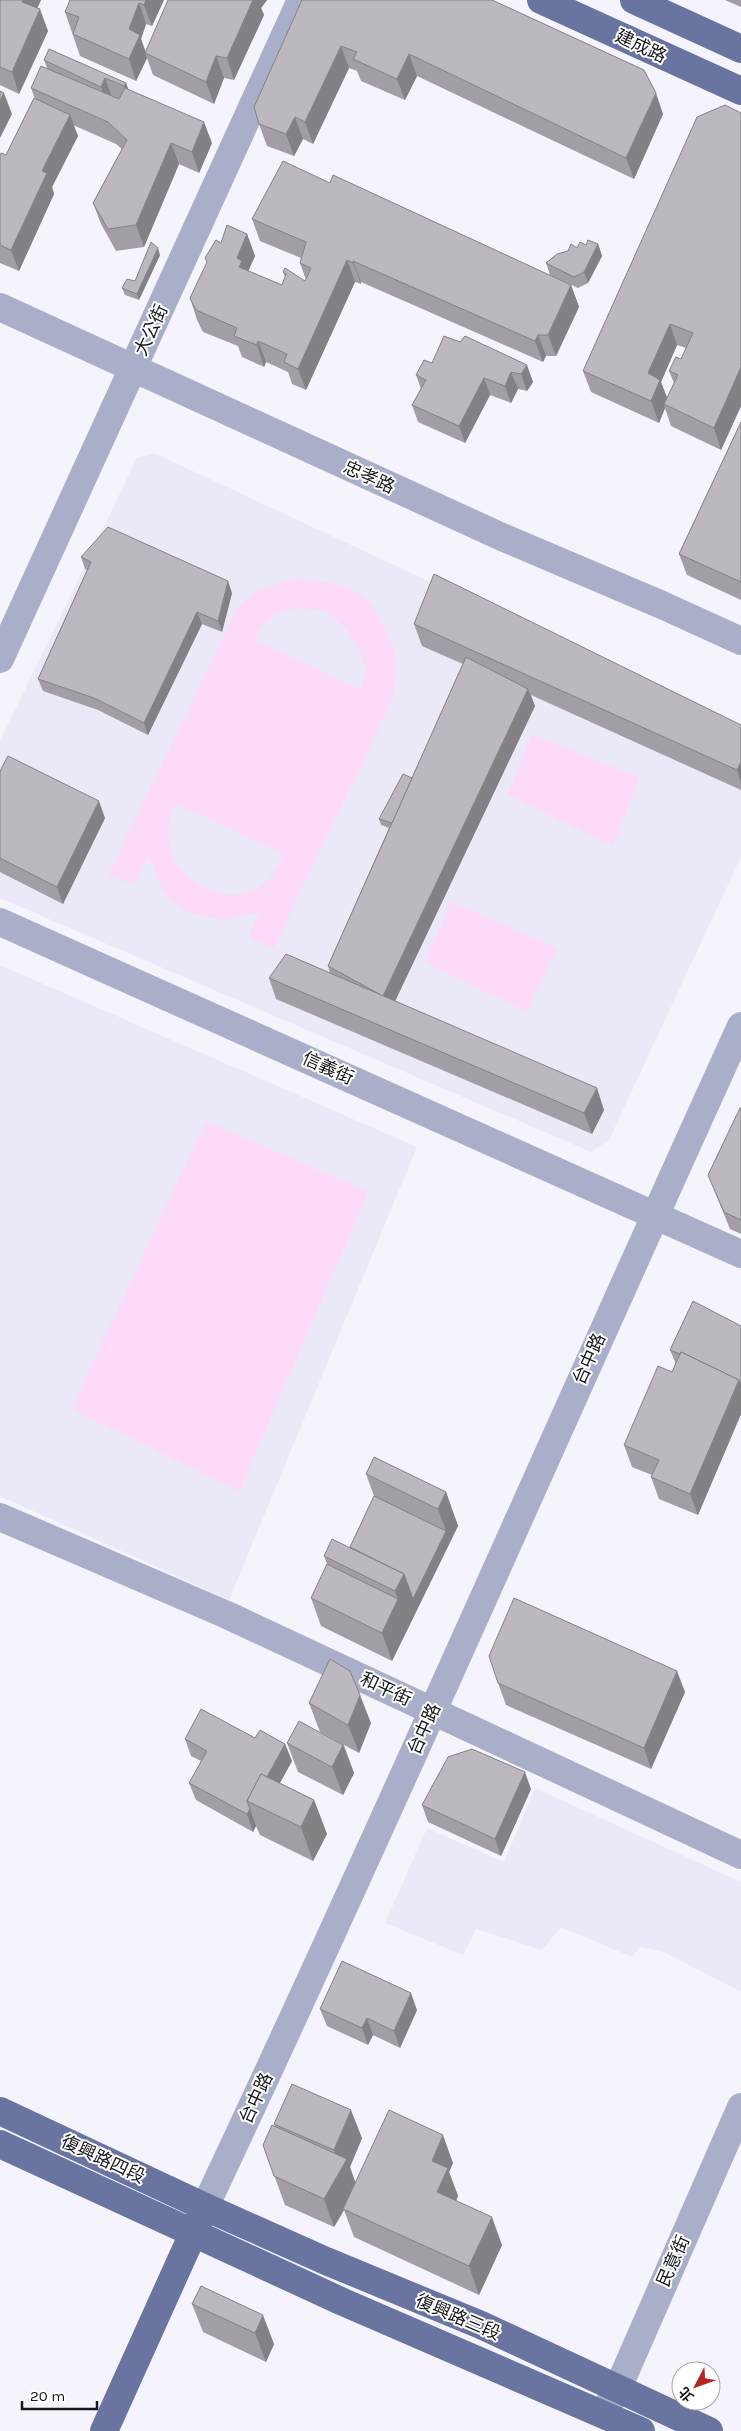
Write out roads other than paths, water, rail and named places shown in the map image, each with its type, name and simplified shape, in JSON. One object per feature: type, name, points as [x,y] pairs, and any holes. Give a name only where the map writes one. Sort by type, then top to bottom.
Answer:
[{"type":"main road","name":"建成路","points":[[541,0],[741,92]]},
{"type":"main road","points":[[634,0],[741,49]]},
{"type":"main road","name":"復興路四段","points":[[0,2111],[205,2207]]},
{"type":"main road","name":"復興路四段","points":[[0,2144],[193,2234]]},
{"type":"main road","name":"台中路","points":[[104,2431],[205,2207]]},
{"type":"main road","name":"復興路三段","points":[[205,2207],[326,2261],[481,2325],[709,2431]]},
{"type":"main road","name":"復興路三段","points":[[193,2234],[641,2431]]},
{"type":"street","name":"大公街","points":[[0,659],[301,0]]},
{"type":"street","name":"忠孝路","points":[[0,307],[502,538],[662,605],[741,641]]},
{"type":"street","name":"信義街","points":[[0,922],[741,1254]]},
{"type":"street","name":"台中路","points":[[205,2207],[326,1948],[741,1026]]},
{"type":"street","name":"和平街","points":[[0,1517],[227,1615],[741,1855]]},
{"type":"street","name":"民意街","points":[[603,2414],[618,2388],[741,2107]]}]
